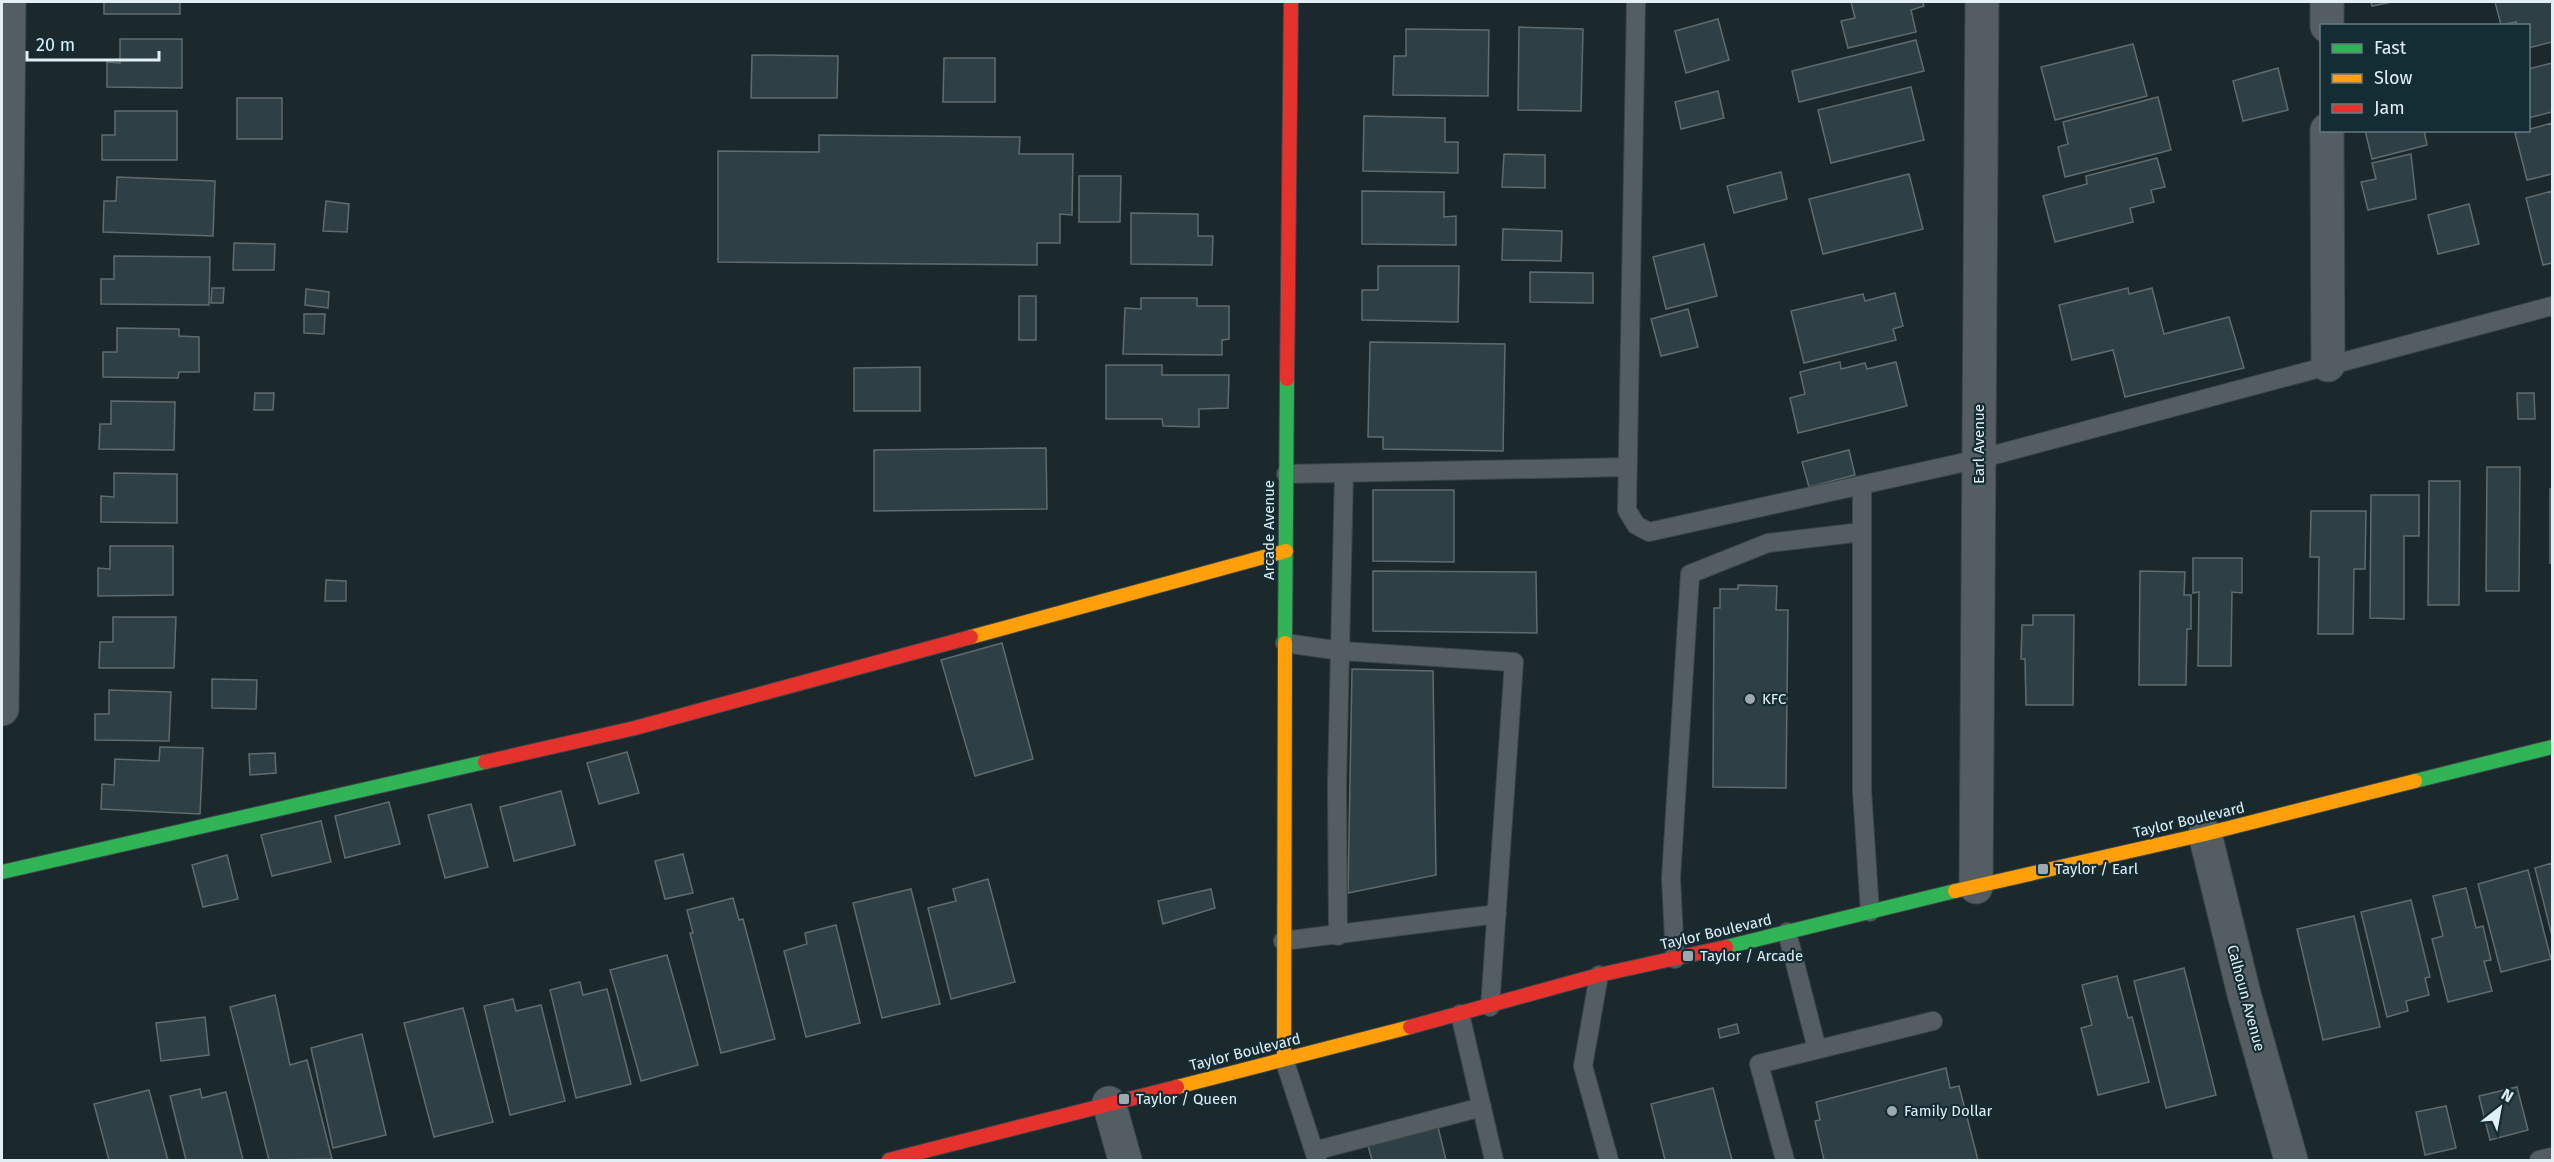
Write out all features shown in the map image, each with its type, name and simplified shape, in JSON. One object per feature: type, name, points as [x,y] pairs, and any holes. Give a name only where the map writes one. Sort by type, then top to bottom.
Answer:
[{"type":"street","points":[[2,709],[9,2]]},
{"type":"street","name":"Arcade Avenue","points":[[1284,1059],[1286,474],[1291,2]]},
{"type":"street","name":"Earl Avenue","points":[[1976,887],[1982,2]]},
{"type":"street","points":[[2327,2],[2327,24]]},
{"type":"street","points":[[2327,132],[2328,365]]},
{"type":"street","points":[[2,872],[635,728],[1286,551]]},
{"type":"street","name":"Taylor Boulevard","points":[[889,1161],[1490,1007],[1599,975],[1675,959],[2043,869],[2205,834],[2553,747]]},
{"type":"street","name":"Calhoun Avenue","points":[[2205,834],[2244,994],[2291,1161]]},
{"type":"street","points":[[1109,1103],[1125,1161]]},
{"type":"lane","points":[[1636,2],[1627,510],[1636,525],[1649,532],[1979,459],[2553,306]]},
{"type":"lane","points":[[1286,474],[1628,467]]},
{"type":"lane","points":[[1338,936],[1337,784],[1344,473]]},
{"type":"lane","points":[[1862,485],[1862,791],[1870,912]]},
{"type":"lane","points":[[1675,959],[1671,878],[1690,574],[1768,543],[1862,532]]},
{"type":"lane","points":[[1285,643],[1341,651],[1514,662],[1490,1007]]},
{"type":"lane","points":[[1283,941],[1338,936],[1497,914]]},
{"type":"lane","points":[[1787,932],[1817,1049]]},
{"type":"lane","points":[[1599,975],[1583,1066],[1609,1161]]},
{"type":"lane","points":[[1460,1014],[1482,1107],[1490,1159]]},
{"type":"lane","points":[[1785,1161],[1759,1064],[1932,1022]]},
{"type":"lane","points":[[1284,1059],[1316,1156],[1482,1107]]},
{"type":"lane","points":[[2539,1161],[2553,1157]]},
{"type":"building","points":[[104,2],[180,2],[180,14],[104,14]]},
{"type":"building","points":[[1851,2],[1923,2],[1924,6],[1911,10],[1916,32],[1848,48],[1841,21],[1855,18]]},
{"type":"building","points":[[2371,2],[2392,2],[2372,6]]},
{"type":"building","points":[[2495,2],[2552,2],[2552,42],[2530,48],[2530,24],[2516,24],[2516,22],[2501,24]]},
{"type":"building","points":[[1718,19],[1729,60],[1686,73],[1675,31]]},
{"type":"building","points":[[1519,27],[1583,29],[1581,111],[1518,110]]},
{"type":"building","points":[[1406,29],[1489,30],[1488,96],[1393,95],[1394,56],[1406,56]]},
{"type":"building","points":[[120,39],[182,39],[182,88],[107,87],[107,62],[120,63]]},
{"type":"building","points":[[1916,40],[1924,71],[1799,102],[1792,71]]},
{"type":"building","points":[[2133,44],[2147,96],[2055,120],[2041,67]]},
{"type":"building","points":[[752,55],[838,56],[837,98],[751,98]]},
{"type":"building","points":[[944,58],[995,58],[995,102],[943,102]]},
{"type":"building","points":[[2552,63],[2552,112],[2530,118],[2530,68]]},
{"type":"building","points":[[2278,68],[2288,110],[2243,121],[2233,81]]},
{"type":"building","points":[[1911,87],[1924,140],[1831,163],[1818,110]]},
{"type":"building","points":[[1718,91],[1724,118],[1681,129],[1675,102]]},
{"type":"building","points":[[2158,97],[2171,150],[2065,177],[2058,147],[2068,144],[2063,122]]},
{"type":"building","points":[[237,98],[282,98],[282,139],[237,139]]},
{"type":"building","points":[[115,111],[177,111],[177,160],[102,160],[102,135],[115,135]]},
{"type":"building","points":[[1364,116],[1445,118],[1445,142],[1458,142],[1458,173],[1363,171]]},
{"type":"building","points":[[2552,123],[2552,174],[2527,180],[2515,133],[2530,132],[2530,129]]},
{"type":"building","points":[[2365,132],[2424,132],[2427,145],[2372,159]]},
{"type":"building","points":[[819,135],[1020,137],[1019,154],[1073,154],[1072,215],[1060,214],[1060,243],[1037,243],[1037,265],[718,262],[718,151],[819,152]]},
{"type":"building","points":[[1504,154],[1545,155],[1545,188],[1502,187]]},
{"type":"building","points":[[2411,154],[2416,199],[2368,210],[2361,182],[2376,179],[2372,163]]},
{"type":"building","points":[[2157,158],[2165,187],[2151,190],[2154,202],[2130,208],[2133,222],[2055,242],[2043,196],[2087,184],[2086,176]]},
{"type":"building","points":[[1781,172],[1787,199],[1734,213],[1727,186]]},
{"type":"building","points":[[1909,174],[1923,229],[1823,254],[1809,199]]},
{"type":"building","points":[[1079,176],[1121,176],[1120,222],[1079,222]]},
{"type":"building","points":[[117,177],[215,181],[213,236],[103,232],[104,201],[116,201]]},
{"type":"building","points":[[1362,191],[1444,192],[1444,217],[1456,216],[1456,245],[1362,244]]},
{"type":"building","points":[[2552,191],[2552,263],[2543,265],[2526,198]]},
{"type":"building","points":[[326,201],[349,204],[347,232],[323,231]]},
{"type":"building","points":[[2469,204],[2479,244],[2438,254],[2428,215]]},
{"type":"building","points":[[1131,213],[1198,214],[1198,236],[1213,236],[1212,265],[1131,264]]},
{"type":"building","points":[[1503,229],[1562,231],[1561,261],[1502,260]]},
{"type":"building","points":[[234,243],[275,244],[274,270],[233,270]]},
{"type":"building","points":[[1704,244],[1717,296],[1666,309],[1653,257]]},
{"type":"building","points":[[114,256],[210,257],[209,305],[101,304],[101,279],[114,279]]},
{"type":"building","points":[[1378,266],[1459,266],[1458,322],[1362,320],[1362,290],[1378,290]]},
{"type":"building","points":[[1530,272],[1593,273],[1593,303],[1530,302]]},
{"type":"building","points":[[212,288],[224,288],[223,303],[211,303]]},
{"type":"building","points":[[2128,288],[2129,294],[2152,288],[2164,334],[2229,317],[2244,368],[2125,397],[2113,350],[2072,360],[2059,305]]},
{"type":"building","points":[[306,289],[329,292],[328,308],[305,305]]},
{"type":"building","points":[[1895,293],[1903,326],[1893,329],[1896,340],[1804,363],[1791,311],[1863,294],[1865,301]]},
{"type":"building","points":[[1019,296],[1036,296],[1036,340],[1019,340]]},
{"type":"building","points":[[1141,298],[1197,298],[1197,306],[1229,306],[1229,339],[1222,340],[1222,355],[1123,354],[1125,308],[1141,309]]},
{"type":"building","points":[[1688,309],[1698,347],[1661,356],[1651,319]]},
{"type":"building","points":[[304,314],[325,314],[324,334],[304,333]]},
{"type":"building","points":[[117,328],[179,329],[179,336],[199,337],[199,372],[179,372],[178,378],[103,377],[103,352],[117,352]]},
{"type":"building","points":[[1370,342],[1505,344],[1503,451],[1383,449],[1383,437],[1368,437]]},
{"type":"building","points":[[1840,362],[1841,369],[1865,363],[1867,369],[1896,362],[1907,406],[1798,433],[1790,398],[1805,394],[1800,372]]},
{"type":"building","points":[[1106,365],[1162,365],[1162,375],[1229,375],[1228,408],[1199,409],[1199,427],[1163,426],[1162,419],[1106,419]]},
{"type":"building","points":[[920,367],[920,411],[854,411],[854,368]]},
{"type":"building","points":[[255,393],[274,393],[273,410],[254,410]]},
{"type":"building","points":[[2517,393],[2534,393],[2535,419],[2518,419]]},
{"type":"building","points":[[111,401],[175,402],[174,450],[99,449],[100,424],[111,424]]},
{"type":"building","points":[[1046,448],[1047,509],[874,511],[874,450]]},
{"type":"building","points":[[1849,450],[1855,475],[1809,487],[1802,462]]},
{"type":"building","points":[[2487,467],[2520,467],[2519,591],[2486,591]]},
{"type":"building","points":[[114,473],[177,474],[177,523],[101,522],[101,496],[114,497]]},
{"type":"building","points":[[2429,481],[2460,481],[2459,605],[2428,605]]},
{"type":"building","points":[[2550,489],[2552,489],[2552,563],[2550,563]]},
{"type":"building","points":[[1373,490],[1454,490],[1454,562],[1373,561]]},
{"type":"building","points":[[2371,495],[2419,495],[2419,536],[2404,536],[2404,619],[2370,618]]},
{"type":"building","points":[[2311,511],[2366,511],[2365,569],[2354,569],[2353,634],[2318,634],[2319,557],[2310,557]]},
{"type":"building","points":[[110,546],[173,546],[173,595],[98,596],[98,568],[110,569]]},
{"type":"building","points":[[2193,558],[2242,558],[2242,593],[2232,592],[2231,666],[2198,666],[2199,592],[2193,593]]},
{"type":"building","points":[[1373,571],[1536,572],[1537,633],[1373,631]]},
{"type":"building","points":[[2140,571],[2185,572],[2184,595],[2191,595],[2191,629],[2187,629],[2186,685],[2139,685]]},
{"type":"building","points":[[326,580],[346,581],[346,601],[325,601]]},
{"type":"building","name":"KFC","points":[[1738,585],[1777,586],[1776,610],[1788,610],[1786,788],[1713,787],[1714,608],[1720,608],[1720,589],[1738,589]]},
{"type":"building","points":[[2033,615],[2074,615],[2073,705],[2026,705],[2025,659],[2021,659],[2022,625],[2033,625]]},
{"type":"building","points":[[113,617],[176,617],[174,668],[99,668],[100,642],[113,642]]},
{"type":"building","points":[[1002,643],[1033,759],[975,776],[941,660]]},
{"type":"building","points":[[1352,669],[1433,671],[1436,875],[1348,893]]},
{"type":"building","points":[[212,679],[257,680],[256,709],[212,708]]},
{"type":"building","points":[[109,690],[171,692],[169,741],[95,740],[95,714],[109,714]]},
{"type":"building","points":[[160,747],[203,748],[200,814],[101,809],[102,784],[114,785],[115,759],[159,761]]},
{"type":"building","points":[[627,752],[639,793],[599,804],[587,763]]},
{"type":"building","points":[[275,753],[276,773],[250,775],[249,754]]},
{"type":"building","points":[[561,791],[575,845],[514,861],[500,807]]},
{"type":"building","points":[[389,802],[400,844],[345,858],[335,816]]},
{"type":"building","points":[[471,804],[488,867],[445,878],[428,815]]},
{"type":"building","points":[[321,821],[331,862],[272,876],[261,835]]},
{"type":"building","points":[[683,854],[693,893],[665,899],[655,861]]},
{"type":"building","points":[[227,855],[238,899],[203,907],[192,865]]},
{"type":"building","points":[[2552,863],[2552,936],[2535,868]]},
{"type":"building","points":[[2528,870],[2551,959],[2501,972],[2478,884]]},
{"type":"building","points":[[988,879],[1015,982],[951,999],[928,908],[956,901],[953,889]]},
{"type":"building","points":[[2466,888],[2476,928],[2483,926],[2491,960],[2484,961],[2492,991],[2448,1002],[2432,939],[2443,936],[2433,896]]},
{"type":"building","points":[[911,889],[940,1004],[882,1018],[853,903]]},
{"type":"building","points":[[1211,889],[1215,908],[1163,924],[1158,901]]},
{"type":"building","points":[[733,898],[739,920],[743,919],[775,1039],[721,1053],[690,933],[693,933],[687,910]]},
{"type":"building","points":[[2411,900],[2430,977],[2425,978],[2429,995],[2406,1001],[2408,1011],[2387,1017],[2361,912]]},
{"type":"building","points":[[2354,916],[2380,1027],[2323,1040],[2297,929]]},
{"type":"building","points":[[836,925],[860,1023],[806,1037],[784,951],[807,944],[805,933]]},
{"type":"building","points":[[667,955],[698,1065],[641,1081],[610,970]]},
{"type":"building","points":[[2184,968],[2216,1095],[2166,1108],[2134,981]]},
{"type":"building","points":[[2117,976],[2128,1018],[2132,1017],[2149,1082],[2098,1095],[2081,1028],[2092,1025],[2082,985]]},
{"type":"building","points":[[580,982],[583,995],[607,989],[631,1084],[576,1098],[550,990]]},
{"type":"building","points":[[275,995],[290,1065],[307,1060],[332,1159],[269,1160],[230,1007]]},
{"type":"building","points":[[513,999],[516,1011],[541,1005],[565,1101],[510,1115],[484,1006]]},
{"type":"building","points":[[463,1008],[493,1122],[434,1137],[404,1023]]},
{"type":"building","points":[[205,1017],[209,1055],[161,1061],[156,1023]]},
{"type":"building","points":[[1737,1024],[1739,1033],[1720,1038],[1718,1029]]},
{"type":"building","points":[[362,1034],[386,1135],[333,1148],[311,1048]]},
{"type":"building","name":"Family Dollar","points":[[1946,1068],[1950,1088],[1959,1086],[1978,1160],[1824,1160],[1815,1121],[1820,1120],[1816,1102]]},
{"type":"building","points":[[2517,1087],[2528,1130],[2490,1140],[2479,1096]]},
{"type":"building","points":[[1713,1088],[1732,1160],[1665,1160],[1651,1104]]},
{"type":"building","points":[[200,1089],[202,1098],[226,1092],[243,1160],[186,1160],[170,1096]]},
{"type":"building","points":[[149,1090],[168,1160],[109,1160],[94,1104]]},
{"type":"building","points":[[2446,1106],[2456,1148],[2425,1155],[2416,1112]]},
{"type":"building","points":[[1438,1127],[1446,1160],[1372,1160],[1368,1146]]},
{"type":"traffic: fast","points":[[1285,643],[1287,379]]},
{"type":"traffic: fast","points":[[2415,781],[2552,747]]},
{"type":"traffic: fast","points":[[2,872],[485,762]]},
{"type":"traffic: fast","points":[[1726,947],[1955,891]]},
{"type":"traffic: slow","points":[[971,637],[1286,551]]},
{"type":"traffic: slow","points":[[1284,1059],[1285,643]]},
{"type":"traffic: slow","points":[[1955,891],[2205,834],[2415,781]]},
{"type":"traffic: slow","points":[[1177,1087],[1410,1027]]},
{"type":"traffic: jam","points":[[1287,379],[1291,2]]},
{"type":"traffic: jam","points":[[485,762],[635,728],[971,637]]},
{"type":"traffic: jam","points":[[1410,1027],[1599,975],[1726,947]]},
{"type":"traffic: jam","points":[[889,1160],[1177,1087]]},
{"type":"place","name":"KFC","points":[[1750,699]]},
{"type":"place","name":"Taylor / Earl","points":[[2043,869]]},
{"type":"place","name":"Taylor / Arcade","points":[[1688,956]]},
{"type":"place","name":"Taylor / Queen","points":[[1124,1099]]},
{"type":"place","name":"Family Dollar","points":[[1892,1111]]}]
